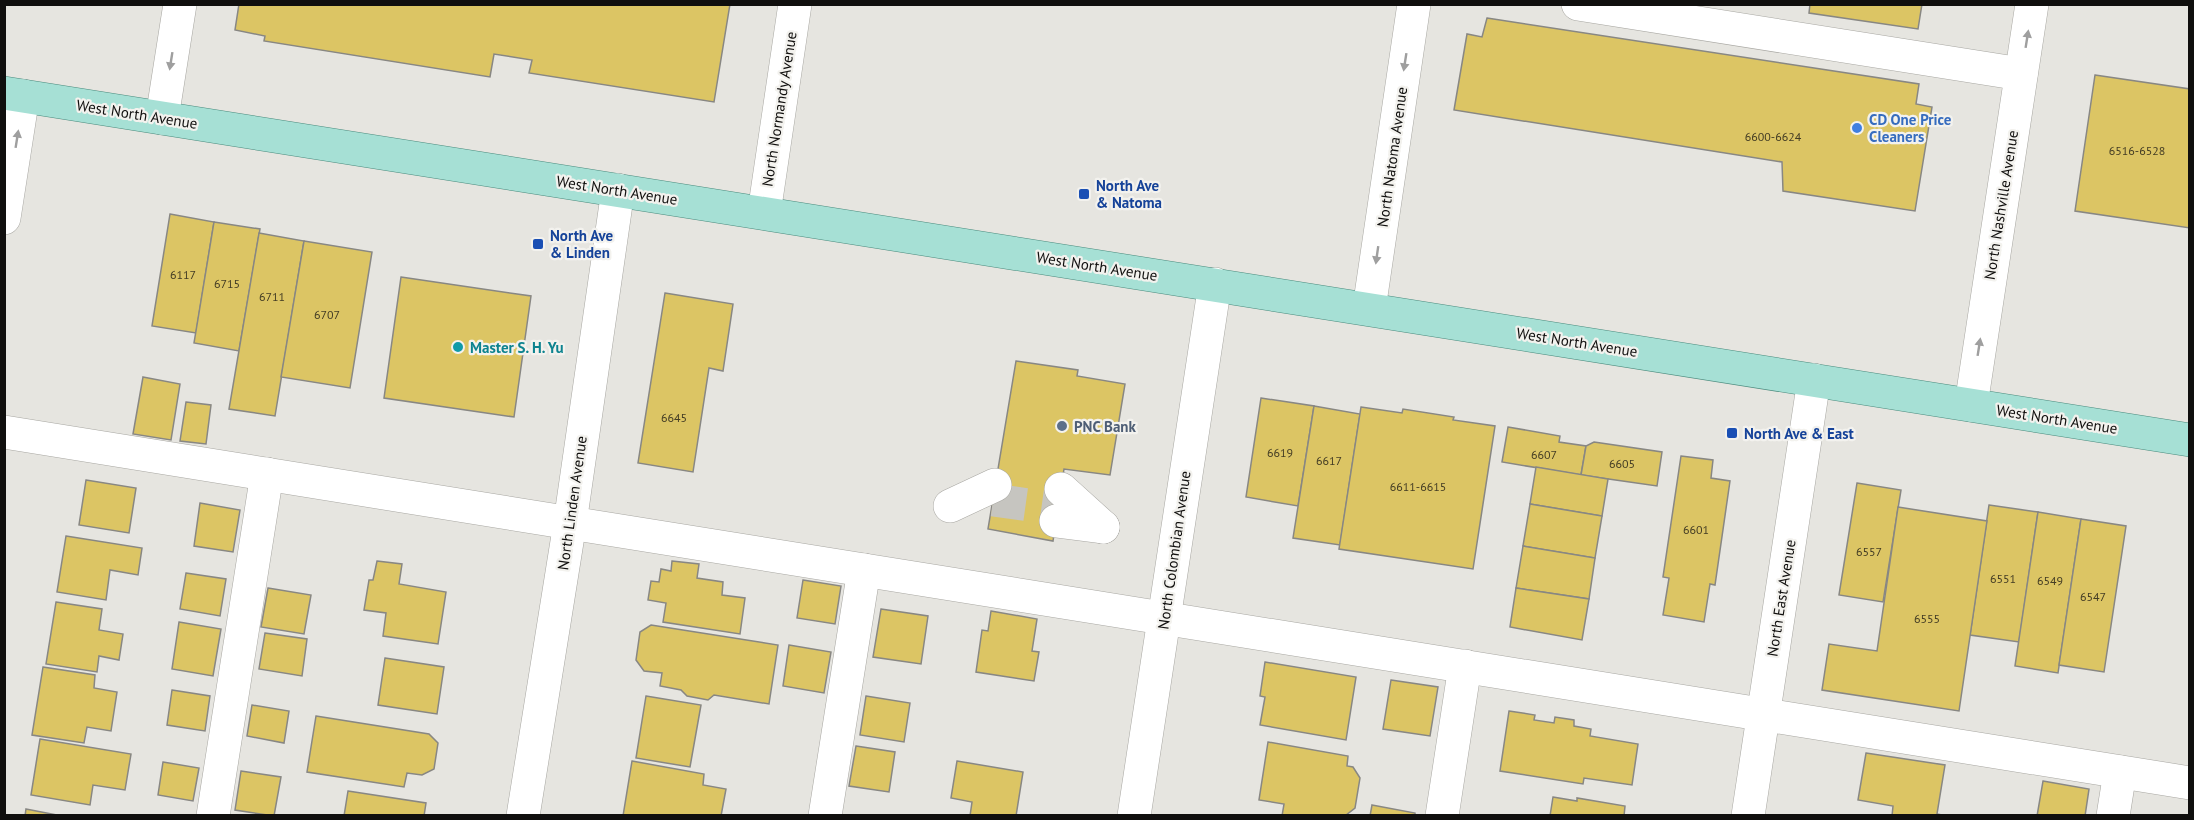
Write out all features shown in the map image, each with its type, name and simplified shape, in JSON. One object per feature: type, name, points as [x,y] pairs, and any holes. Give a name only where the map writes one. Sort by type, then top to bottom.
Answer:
[{"type":"main road","name":"West North Avenue","points":[[14,94],[2190,440]]},
{"type":"street","points":[[162,118],[180,4]]},
{"type":"street","name":"North Normandy Avenue","points":[[764,213],[795,4]]},
{"type":"street","name":"North Natoma Avenue","points":[[1370,309],[1414,4]]},
{"type":"street","points":[[1578,4],[1713,15],[2021,74]]},
{"type":"street","name":"North Nashville Avenue","points":[[1971,405],[2032,4]]},
{"type":"street","points":[[4,218],[14,94]]},
{"type":"street","name":"North Linden Avenue","points":[[523,816],[570,523],[618,190]]},
{"type":"street","name":"North Colombian Avenue","points":[[1134,816],[1215,284]]},
{"type":"street","name":"North East Avenue","points":[[1748,816],[1814,380]]},
{"type":"street","points":[[4,432],[2190,783]]},
{"type":"street","points":[[213,816],[267,474]]},
{"type":"street","points":[[950,506],[993,499]]},
{"type":"street","points":[[1058,506],[1103,527]]},
{"type":"street","points":[[825,816],[864,570]]},
{"type":"street","points":[[1442,816],[1465,666]]},
{"type":"street","points":[[2114,816],[2120,772]]},
{"type":"building","points":[[239,4],[730,4],[714,102],[529,73],[532,60],[494,54],[490,77],[264,41],[265,36],[235,30]]},
{"type":"building","points":[[1810,4],[1922,4],[1918,29],[1809,13]]},
{"type":"building","points":[[1487,18],[1919,84],[1916,104],[1932,107],[1915,211],[1783,191],[1782,162],[1454,110],[1467,34],[1482,37]]},
{"type":"building","points":[[2095,75],[2190,89],[2190,228],[2075,211]]},
{"type":"building","points":[[170,214],[214,222],[196,333],[152,326]]},
{"type":"building","points":[[214,222],[260,229],[239,351],[194,343]]},
{"type":"building","points":[[259,233],[304,241],[275,416],[229,409]]},
{"type":"building","points":[[304,241],[372,252],[350,388],[281,377]]},
{"type":"building","name":"Master S. H. Yu","points":[[401,277],[531,296],[514,417],[384,398]]},
{"type":"building","points":[[665,293],[733,304],[723,371],[709,368],[693,472],[638,463]]},
{"type":"building","name":"PNC Bank","points":[[1016,361],[1078,370],[1077,376],[1125,384],[1110,475],[1064,469],[1053,541],[988,529]]},
{"type":"building","points":[[143,377],[180,384],[171,440],[133,434]]},
{"type":"building","points":[[1261,398],[1314,406],[1298,506],[1246,497]]},
{"type":"building","points":[[186,402],[211,405],[206,444],[180,441]]},
{"type":"building","points":[[1314,406],[1360,414],[1340,545],[1293,538]]},
{"type":"building","points":[[1361,407],[1402,413],[1403,409],[1495,426],[1473,569],[1339,549]]},
{"type":"building","points":[[1508,427],[1560,436],[1559,442],[1586,446],[1581,475],[1502,462]]},
{"type":"building","points":[[1594,442],[1662,452],[1657,486],[1581,475],[1586,446]]},
{"type":"building","points":[[1681,456],[1713,460],[1711,478],[1730,481],[1715,585],[1710,584],[1704,622],[1663,615],[1669,578],[1663,577]]},
{"type":"building","points":[[1536,467],[1608,479],[1602,516],[1530,504]]},
{"type":"building","points":[[86,480],[136,488],[129,533],[79,525]]},
{"type":"building","points":[[1857,483],[1901,490],[1883,602],[1839,595]]},
{"type":"building","points":[[200,503],[240,510],[233,552],[194,546]]},
{"type":"building","points":[[1530,504],[1602,516],[1595,558],[1523,546]]},
{"type":"building","points":[[1989,505],[2038,512],[2019,642],[1970,635]]},
{"type":"building","points":[[1898,507],[1987,521],[1959,711],[1822,690],[1829,644],[1877,651]]},
{"type":"building","points":[[2038,512],[2081,519],[2058,673],[2015,666]]},
{"type":"building","points":[[2081,519],[2126,526],[2104,672],[2059,665]]},
{"type":"building","points":[[66,536],[142,548],[138,575],[110,570],[106,600],[57,592]]},
{"type":"building","points":[[1523,546],[1595,558],[1589,599],[1516,588]]},
{"type":"building","points":[[377,561],[402,564],[399,584],[446,592],[438,644],[383,636],[386,613],[364,610],[369,580],[373,580]]},
{"type":"building","points":[[672,561],[699,564],[697,578],[723,582],[722,595],[745,598],[740,634],[663,622],[666,603],[648,600],[651,581],[659,582],[661,569],[671,571]]},
{"type":"building","points":[[186,573],[226,579],[220,616],[180,609]]},
{"type":"building","points":[[803,580],[841,586],[835,624],[797,618]]},
{"type":"building","points":[[268,588],[311,595],[304,634],[261,627]]},
{"type":"building","points":[[1516,588],[1589,599],[1582,640],[1510,627]]},
{"type":"building","points":[[56,602],[102,609],[99,630],[123,634],[119,660],[99,656],[97,672],[46,664]]},
{"type":"building","points":[[881,609],[928,616],[921,664],[873,657]]},
{"type":"building","points":[[991,611],[1037,619],[1032,651],[1039,652],[1034,681],[976,672],[982,630],[988,631]]},
{"type":"building","points":[[179,622],[221,629],[213,676],[172,669]]},
{"type":"building","points":[[651,625],[778,645],[769,704],[714,695],[708,700],[687,696],[681,690],[660,686],[662,673],[644,671],[636,660],[640,632]]},
{"type":"building","points":[[265,633],[307,639],[302,676],[259,669]]},
{"type":"building","points":[[789,645],[831,652],[824,693],[783,686]]},
{"type":"building","points":[[385,658],[444,667],[437,714],[378,705]]},
{"type":"building","points":[[1265,662],[1356,677],[1346,740],[1260,725],[1265,697],[1260,696]]},
{"type":"building","points":[[43,667],[95,675],[94,688],[117,692],[111,731],[87,727],[84,743],[32,735]]},
{"type":"building","points":[[1391,680],[1438,687],[1430,736],[1383,729]]},
{"type":"building","points":[[172,690],[210,696],[205,731],[167,725]]},
{"type":"building","points":[[646,696],[701,705],[690,767],[636,758]]},
{"type":"building","points":[[866,696],[910,703],[904,742],[860,735]]},
{"type":"building","points":[[252,705],[289,711],[284,743],[247,736]]},
{"type":"building","points":[[1509,711],[1535,715],[1534,720],[1554,723],[1555,717],[1574,720],[1574,726],[1591,729],[1590,736],[1638,744],[1632,785],[1584,778],[1583,784],[1500,771]]},
{"type":"building","points":[[316,716],[429,734],[438,743],[434,769],[422,775],[407,773],[404,787],[307,772]]},
{"type":"building","points":[[40,739],[131,754],[125,790],[93,785],[90,805],[31,795]]},
{"type":"building","points":[[1268,742],[1348,756],[1347,766],[1353,767],[1360,778],[1355,808],[1346,815],[1282,816],[1284,804],[1259,800]]},
{"type":"building","points":[[856,746],[895,752],[889,792],[849,786]]},
{"type":"building","points":[[1866,753],[1945,765],[1937,814],[1947,816],[1892,816],[1893,806],[1858,800]]},
{"type":"building","points":[[632,761],[704,774],[703,785],[726,789],[721,816],[623,816]]},
{"type":"building","points":[[957,761],[1023,772],[1016,816],[970,816],[972,802],[951,798]]},
{"type":"building","points":[[163,762],[199,768],[193,801],[158,795]]},
{"type":"building","points":[[241,771],[281,777],[274,816],[235,810]]},
{"type":"building","points":[[2043,781],[2089,789],[2085,816],[2037,816]]},
{"type":"building","points":[[348,791],[426,803],[424,816],[344,816]]},
{"type":"building","points":[[1553,797],[1577,801],[1577,798],[1625,806],[1624,816],[1550,816]]},
{"type":"building","points":[[1372,805],[1415,813],[1415,816],[1370,816]]},
{"type":"building","points":[[26,809],[62,816],[25,816]]},
{"type":"tunnel","points":[[993,500],[1058,509]]},
{"type":"place","name":"CD One Price Cleaners","points":[[1857,128]]},
{"type":"place","name":"North Ave & Natoma","points":[[1084,194]]},
{"type":"place","name":"North Ave & Linden","points":[[538,244]]},
{"type":"place","name":"Master S. H. Yu","points":[[458,347]]},
{"type":"place","name":"PNC Bank","points":[[1062,426]]},
{"type":"place","name":"North Ave & East","points":[[1732,433]]}]
